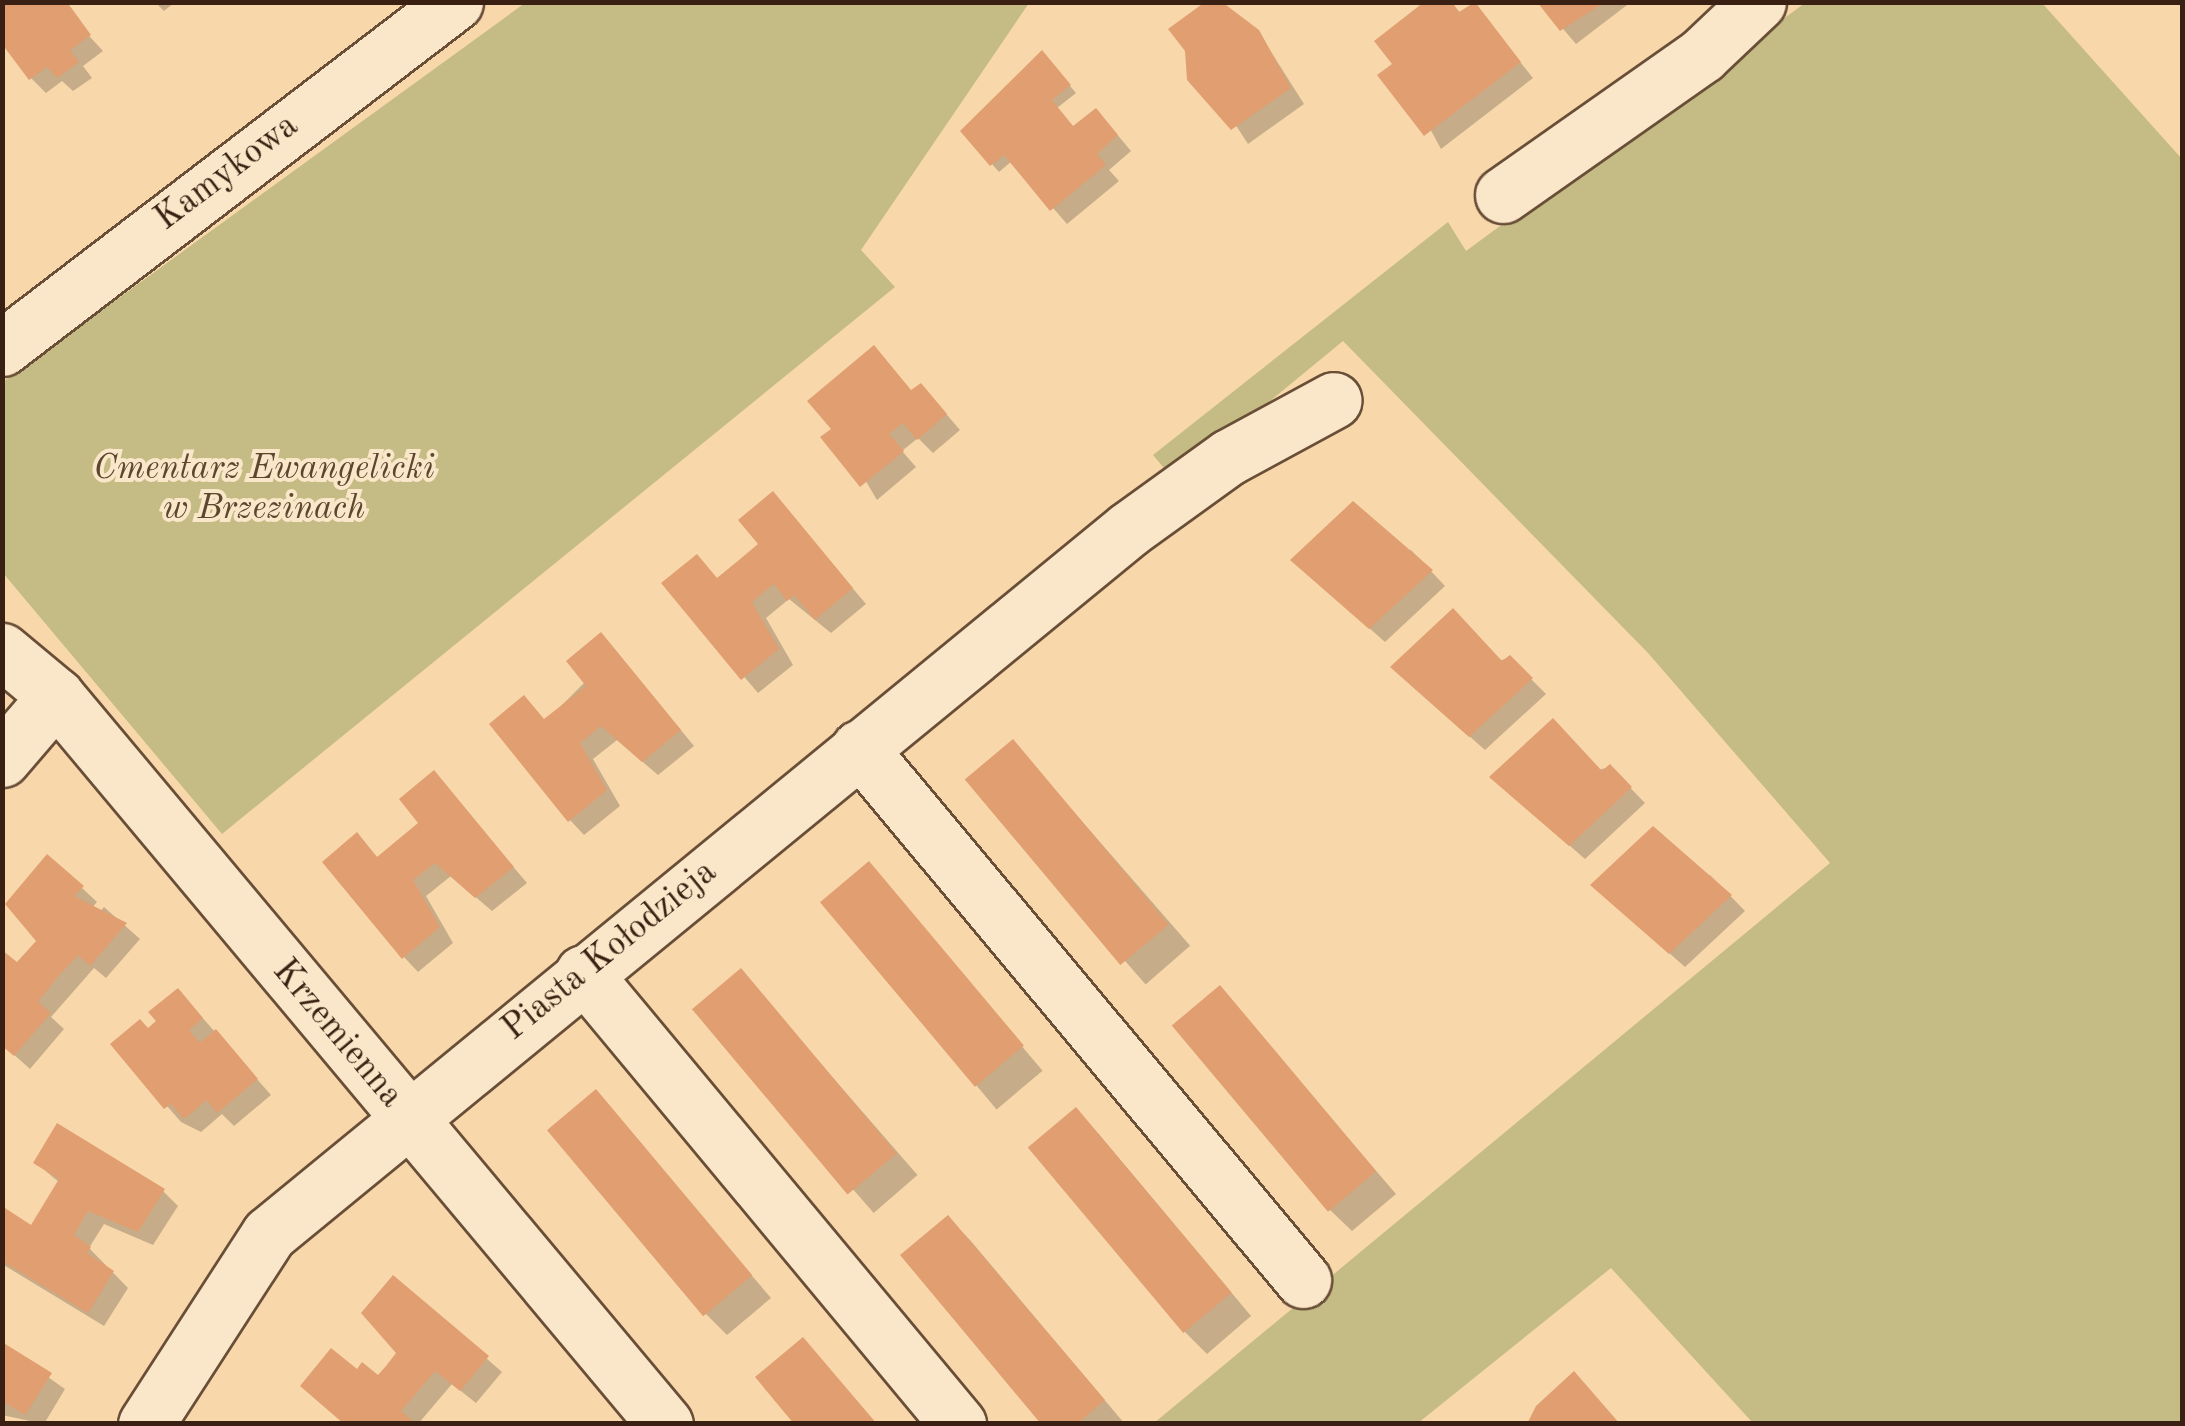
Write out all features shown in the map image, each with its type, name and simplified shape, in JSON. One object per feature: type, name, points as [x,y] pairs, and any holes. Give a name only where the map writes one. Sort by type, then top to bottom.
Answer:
[{"type":"street","name":"Kamykowa","points":[[2,348],[455,2]]},
{"type":"street","points":[[1503,195],[1702,55],[1758,2]]},
{"type":"street","name":"Piasta Kołodzieja","points":[[146,1424],[269,1234],[1129,529],[1229,457],[1334,400]]},
{"type":"street","name":"Krzemienna","points":[[2,651],[56,696],[666,1424]]},
{"type":"street","points":[[2,760],[56,696]]},
{"type":"street","points":[[860,748],[1303,1280]]},
{"type":"street","points":[[583,973],[958,1424]]},
{"type":"green space","name":"Cmentarz Ewangelicki w Brzezinach","points":[[525,3],[1029,3],[861,250],[895,287],[222,834],[3,573],[3,382]]},
{"type":"green space","points":[[1805,3],[2042,3],[2182,159],[2182,1423],[1753,1423],[1611,1268],[1418,1423],[1154,1423],[1830,863],[1648,653],[1343,341],[1174,480],[1153,455],[1448,222],[1466,251]]},
{"type":"building","points":[[2,2],[67,2],[91,35],[70,50],[79,62],[57,78],[47,67],[29,80],[2,44]]},
{"type":"building","points":[[1205,2],[1222,2],[1259,30],[1291,88],[1231,130],[1187,80],[1185,51],[1168,29]]},
{"type":"building","points":[[1424,2],[1452,2],[1459,12],[1475,2],[1521,62],[1424,136],[1377,75],[1392,64],[1374,41]]},
{"type":"building","points":[[1537,2],[1605,2],[1560,31]]},
{"type":"building","points":[[1042,50],[1071,85],[1052,100],[1073,126],[1096,108],[1118,135],[1097,154],[1106,165],[1050,211],[1004,155],[990,166],[960,131]]},
{"type":"building","points":[[874,345],[911,390],[921,383],[947,414],[917,440],[903,423],[889,434],[904,451],[860,487],[820,437],[831,429],[807,401]]},
{"type":"building","points":[[773,491],[853,588],[815,620],[794,595],[787,601],[774,584],[765,591],[752,602],[779,649],[741,680],[661,583],[697,554],[717,578],[739,560],[758,544],[738,520]]},
{"type":"building","points":[[1353,501],[1433,570],[1369,629],[1290,560]]},
{"type":"building","points":[[1453,608],[1502,661],[1510,655],[1533,678],[1469,737],[1390,667]]},
{"type":"building","points":[[601,632],[681,730],[642,762],[601,726],[580,743],[607,790],[568,822],[489,724],[524,695],[544,719],[586,686],[566,661]]},
{"type":"building","points":[[1553,718],[1602,771],[1610,764],[1632,787],[1569,846],[1489,777]]},
{"type":"building","points":[[1013,739],[1169,924],[1120,965],[965,779]]},
{"type":"building","points":[[434,770],[514,867],[475,898],[435,863],[413,880],[440,927],[402,959],[322,862],[357,832],[377,857],[418,823],[399,799]]},
{"type":"building","points":[[1653,826],[1732,895],[1669,954],[1590,885]]},
{"type":"building","points":[[47,854],[84,886],[74,896],[127,923],[90,966],[78,955],[56,979],[38,1002],[51,1013],[14,1056],[2,1046],[2,950],[17,962],[36,941],[5,904]]},
{"type":"building","points":[[869,861],[1024,1046],[975,1087],[820,902]]},
{"type":"building","points":[[741,968],[897,1153],[848,1195],[692,1009]]},
{"type":"building","points":[[1220,985],[1376,1171],[1328,1212],[1172,1025]]},
{"type":"building","points":[[178,988],[203,1018],[189,1030],[200,1043],[216,1029],[258,1079],[217,1113],[207,1100],[184,1119],[171,1104],[164,1109],[110,1044],[140,1019],[148,1028],[156,1021],[148,1012]]},
{"type":"building","points":[[596,1089],[752,1275],[703,1316],[547,1130]]},
{"type":"building","points":[[1076,1107],[1232,1292],[1183,1333],[1028,1147]]},
{"type":"building","points":[[57,1123],[165,1189],[138,1232],[88,1211],[74,1235],[91,1247],[87,1253],[114,1271],[88,1313],[2,1261],[5,1208],[31,1225],[59,1179],[33,1163]]},
{"type":"building","points":[[948,1215],[1105,1400],[1077,1424],[1041,1424],[900,1255]]},
{"type":"building","points":[[393,1275],[489,1356],[460,1391],[435,1371],[401,1411],[416,1424],[344,1424],[300,1386],[331,1348],[357,1369],[362,1362],[378,1375],[386,1366],[396,1353],[361,1313]]},
{"type":"building","points":[[803,1337],[877,1424],[794,1424],[755,1377]]},
{"type":"building","points":[[2,1342],[52,1373],[25,1415],[2,1401]]},
{"type":"building","points":[[1574,1371],[1620,1424],[1527,1424],[1536,1406]]}]
